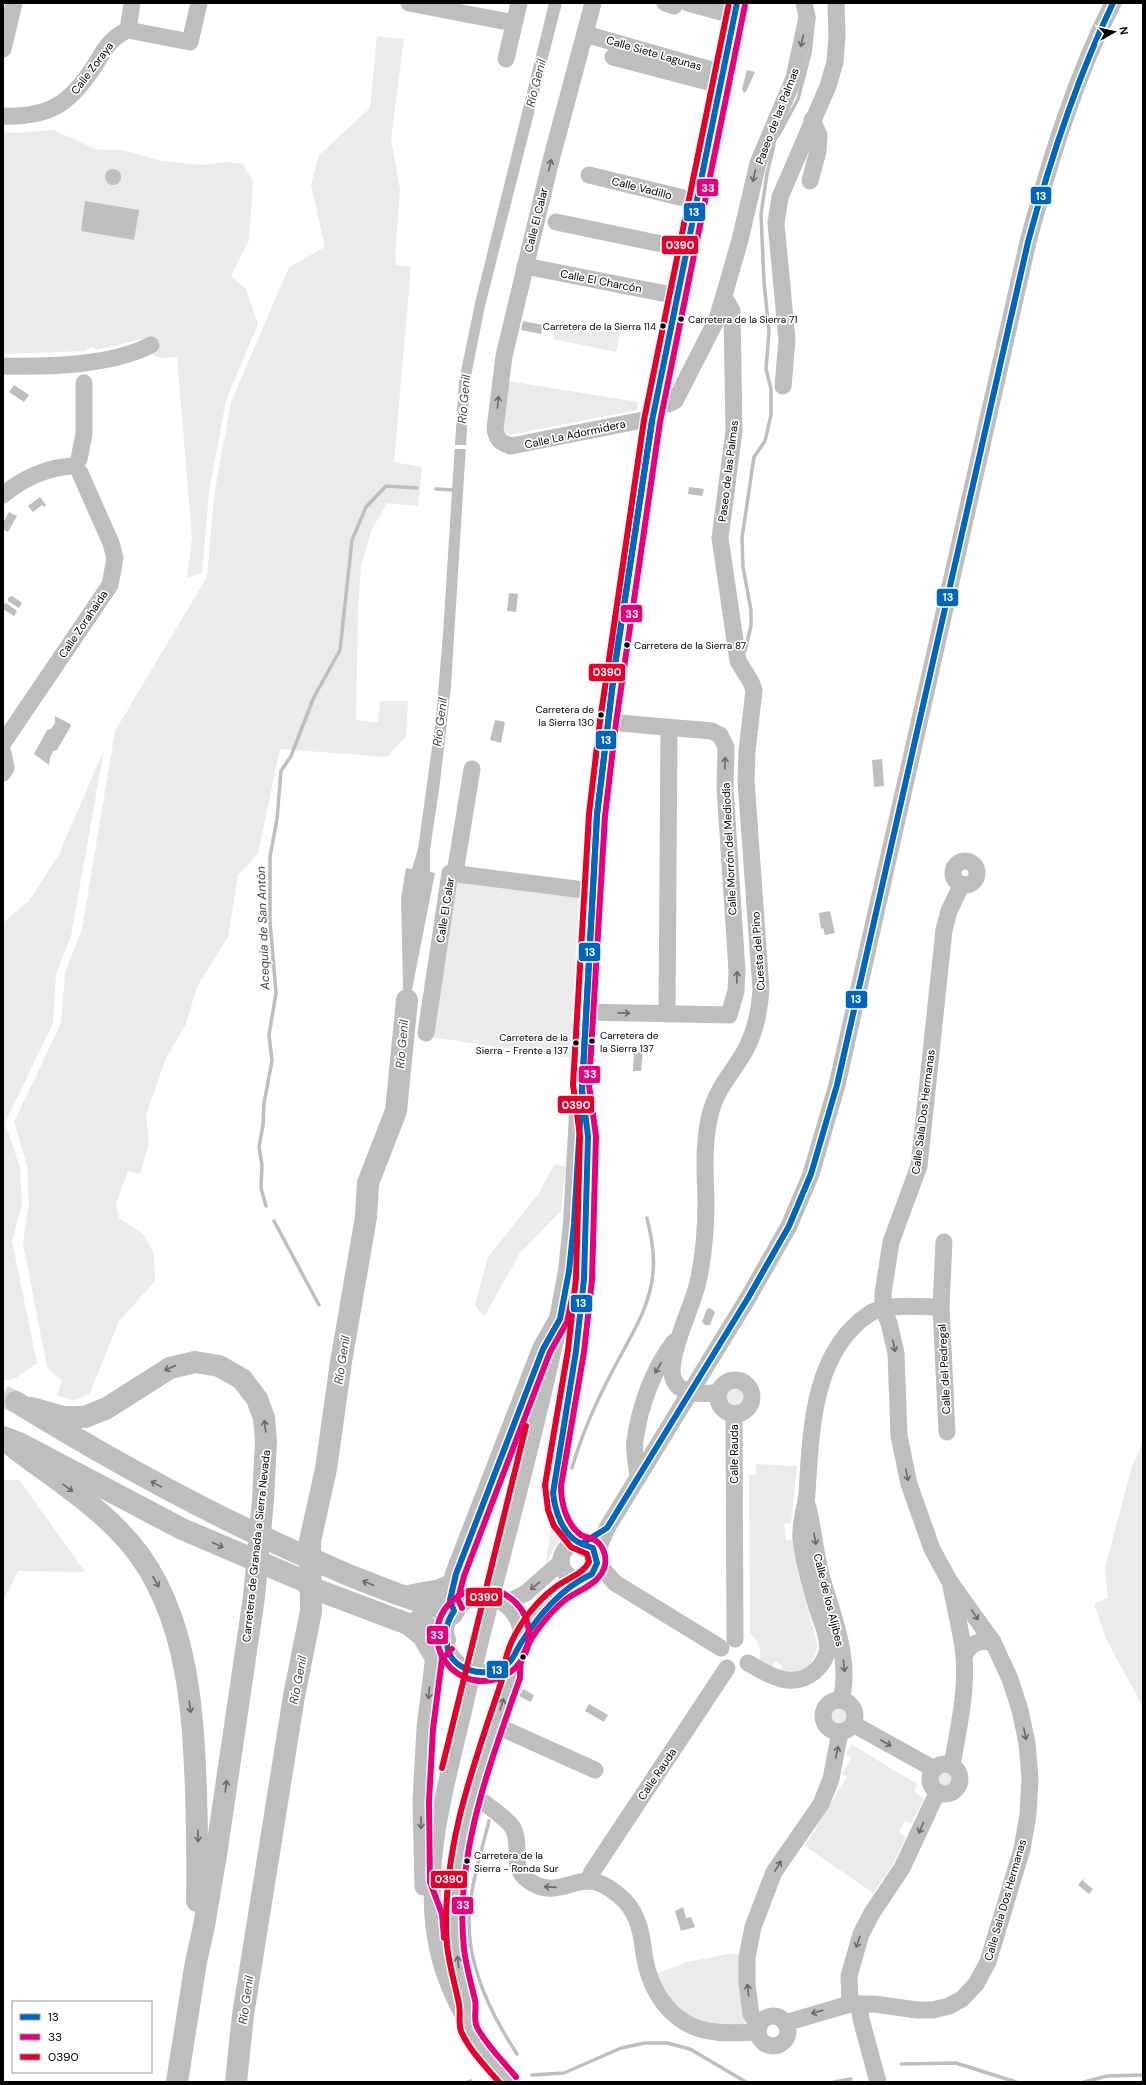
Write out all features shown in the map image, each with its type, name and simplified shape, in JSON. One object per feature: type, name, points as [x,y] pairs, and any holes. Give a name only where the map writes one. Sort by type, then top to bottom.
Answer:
[{"type":"main road","points":[[453,1612],[450,1600],[453,1584],[543,1349],[560,1319],[569,1271],[574,1224],[597,815],[608,722],[654,411],[721,79],[729,8]]},
{"type":"main road","points":[[580,1543],[565,1529],[557,1516],[553,1498],[553,1485],[576,1351],[584,1279],[587,1227],[588,1136],[581,1085]]},
{"type":"main road","name":"Carretera de Granada a Sierra Nevada","points":[[177,2082],[196,1962],[204,1926],[216,1855],[254,1598],[263,1500],[266,1441],[262,1410],[250,1388],[231,1372],[219,1366],[195,1362],[170,1368],[108,1408],[85,1417],[75,1418],[52,1414],[16,1402],[91,1447],[191,1502],[329,1567],[400,1609]]},
{"type":"main road","points":[[3,1438],[182,1529],[304,1581],[317,1583],[400,1609],[424,1625],[442,1646]]},
{"type":"main road","name":"Carretera de Granada a Sierra Nevada","points":[[3,1438],[90,1506],[119,1531],[147,1567],[166,1603],[180,1647],[185,1671],[195,1751],[198,1837],[196,1962]]},
{"type":"main road","points":[[400,1609],[424,1594],[453,1584]]},
{"type":"main road","points":[[400,1609],[441,1608],[453,1612]]},
{"type":"street","points":[[3,49],[14,3]]},
{"type":"street","points":[[132,3],[128,30],[190,42],[199,3]]},
{"type":"street","points":[[409,3],[446,7],[514,23]]},
{"type":"street","points":[[506,59],[519,3]]},
{"type":"street","name":"Calle El Calar","points":[[498,440],[495,429],[503,363],[525,266],[593,3]]},
{"type":"street","points":[[665,3],[674,6],[675,3]]},
{"type":"street","points":[[688,3],[729,8]]},
{"type":"street","name":"Paseo de las Palmas","points":[[654,411],[675,401],[716,319],[740,240],[758,163],[794,78],[807,17],[804,3]]},
{"type":"street","points":[[784,386],[787,340],[776,223],[780,197],[828,86],[835,62],[837,36],[836,3]]},
{"type":"street","points":[[442,1646],[462,1667],[473,1672],[486,1673],[504,1667],[517,1651],[550,1603],[592,1574],[608,1528],[748,1298],[786,1231],[811,1174],[837,1085],[1028,242],[1060,133],[1080,79],[1113,3]]},
{"type":"street","name":"Calle Zoraya","points":[[3,116],[37,115],[52,110],[65,102],[75,93],[107,45],[118,34],[128,30]]},
{"type":"street","name":"Calle Siete Lagunas","points":[[585,34],[721,79]]},
{"type":"street","name":"Calle Siete Lagunas","points":[[613,57],[721,79]]},
{"type":"street","points":[[810,181],[818,151],[820,135],[812,120]]},
{"type":"street","name":"Calle Vadillo","points":[[588,175],[696,201]]},
{"type":"street","points":[[556,222],[686,249]]},
{"type":"street","name":"Calle El Charcón","points":[[525,266],[677,296]]},
{"type":"street","name":"Paseo de las Palmas","points":[[722,557],[720,538],[722,512],[735,418],[732,312],[728,302],[723,299]]},
{"type":"street","points":[[3,366],[58,365],[93,362],[138,352],[151,345]]},
{"type":"street","points":[[84,383],[92,379],[95,373],[93,362]]},
{"type":"street","points":[[58,365],[84,383]]},
{"type":"street","points":[[3,495],[14,486],[40,473],[60,466],[77,466],[84,434],[84,383]]},
{"type":"street","name":"Calle La Adormidera","points":[[498,440],[511,446],[643,420],[654,411]]},
{"type":"street","name":"Calle Zorahaida","points":[[3,743],[110,585],[112,578],[115,558],[111,543],[77,466]]},
{"type":"street","points":[[720,618],[712,567],[722,557]]},
{"type":"street","name":"Cuesta del Pino","points":[[690,1393],[679,1386],[674,1378],[673,1365],[679,1335],[698,1284],[702,1260],[705,1227],[705,1164],[707,1130],[711,1110],[717,1093],[742,1056],[752,1036],[759,1014],[761,990],[746,780],[747,751],[754,690],[751,682],[738,661],[722,557]]},
{"type":"street","name":"Calle Morrón del Mediodía","points":[[608,722],[712,731],[720,735],[726,747],[725,788],[737,971],[736,991],[729,1015],[667,1014]]},
{"type":"street","points":[[585,1012],[667,1014],[669,728]]},
{"type":"street","points":[[3,753],[6,768],[3,773]]},
{"type":"street","name":"Calle El Calar","points":[[426,1033],[450,873],[455,874],[472,769]]},
{"type":"street","points":[[455,874],[592,891]]},
{"type":"street","name":"Calle Sala Dos Hermanas","points":[[785,2023],[854,2004],[874,2004],[917,2010],[933,2010],[949,2006],[962,1999],[976,1984],[988,1962],[1022,1849],[1028,1815],[1030,1778],[1027,1743],[1020,1710],[1010,1679],[993,1642],[950,1582],[932,1549],[909,1484],[899,1436],[896,1353],[890,1324],[883,1308],[883,1293],[891,1242],[919,1166],[944,930],[949,911],[962,884]]},
{"type":"street","name":"Calle del Pedregal","points":[[944,1242],[941,1307],[947,1432]]},
{"type":"street","points":[[883,1308],[941,1307]]},
{"type":"street","name":"Calle de los Aljibes","points":[[748,1663],[779,1679],[791,1681],[801,1680],[810,1675],[825,1660],[828,1650],[826,1635],[808,1578],[801,1532],[806,1501],[814,1415],[822,1383],[832,1356],[854,1326],[870,1313],[883,1308]]},
{"type":"street","points":[[510,2082],[468,2027],[451,1989],[441,1961],[435,1934],[433,1867],[444,1796],[560,1319]]},
{"type":"street","name":"Cuesta del Pino","points":[[638,1477],[635,1441],[642,1407],[654,1374],[679,1335]]},
{"type":"street","points":[[734,1380],[742,1381],[749,1387],[751,1392],[750,1403],[743,1411],[734,1414],[723,1408],[718,1399],[718,1393],[724,1384],[734,1380]]},
{"type":"street","points":[[690,1393],[718,1393]]},
{"type":"street","name":"Calle Rauda","points":[[728,1643],[734,1414]]},
{"type":"street","name":"Calle de los Aljibes","points":[[806,1501],[820,1568],[841,1643],[845,1672],[841,1700]]},
{"type":"street","points":[[504,1604],[526,1593],[560,1562],[566,1548],[580,1543],[608,1528]]},
{"type":"street","points":[[580,1543],[593,1549],[597,1559],[615,1583]]},
{"type":"street","points":[[560,1562],[567,1575],[573,1579],[615,1583],[728,1643]]},
{"type":"street","points":[[950,1582],[964,1656],[962,1716],[952,1766]]},
{"type":"street","points":[[434,1916],[422,1883],[421,1802],[425,1728],[446,1627],[453,1612],[464,1602],[478,1597],[492,1598],[504,1604],[512,1611],[519,1623],[517,1651],[512,1675],[473,1794],[462,1846],[455,1904],[455,1934],[459,1975],[468,2005],[468,2027]]},
{"type":"street","points":[[740,1639],[747,1645],[751,1654],[748,1663],[741,1669],[736,1670],[727,1668],[719,1657],[728,1643],[740,1639]]},
{"type":"street","points":[[964,1656],[975,1642],[993,1642]]},
{"type":"street","name":"Calle Rauda","points":[[588,1881],[592,1872],[727,1668]]},
{"type":"street","points":[[758,2030],[763,2020],[771,2017],[779,2018],[785,2023],[788,2032],[786,2038],[779,2045],[774,2046],[766,2044],[760,2038],[751,2014],[747,1984],[746,1957],[753,1927],[774,1872],[821,1804],[831,1779],[846,1728],[854,1719],[853,1709],[850,1705],[841,1700],[836,1700],[826,1706],[822,1716],[826,1726],[830,1730],[846,1728],[934,1769]]},
{"type":"street","points":[[495,1725],[595,1770]]},
{"type":"street","points":[[940,1764],[952,1766],[959,1773],[959,1786],[950,1794],[937,1793],[931,1786],[930,1781],[934,1769],[940,1764]]},
{"type":"street","points":[[878,2082],[861,2019],[854,2004],[849,1976],[861,1934],[872,1913],[902,1868],[937,1793]]},
{"type":"street","points":[[473,1794],[508,1822],[514,1829],[516,1861],[519,1871],[527,1880],[538,1886],[552,1888],[566,1887],[588,1881],[598,1883],[613,1891],[626,1902],[636,1916],[642,1934],[647,1974],[656,1994],[668,2009],[682,2020],[699,2028],[714,2032],[758,2030]]},
{"type":"shaded area","points":[[377,36],[404,39],[391,139],[400,190],[395,256],[396,265],[411,266],[394,462],[422,467],[418,506],[387,503],[371,532],[361,565],[358,608],[356,720],[378,722],[380,701],[408,701],[406,736],[387,757],[280,749],[258,853],[238,875],[228,937],[197,987],[186,1024],[166,1058],[146,1115],[149,1143],[140,1174],[128,1171],[116,1204],[119,1218],[143,1234],[154,1254],[155,1281],[119,1321],[90,1393],[73,1401],[57,1395],[62,1381],[47,1367],[23,1243],[29,1203],[27,1165],[14,1122],[61,1023],[65,973],[82,929],[115,731],[207,577],[214,496],[231,402],[289,267],[325,247],[311,185],[319,155],[370,108]]},
{"type":"shaded area","points":[[54,130],[95,149],[122,150],[162,161],[201,165],[227,162],[243,164],[253,182],[249,241],[231,276],[246,289],[258,324],[226,400],[209,492],[202,573],[187,578],[192,537],[177,357],[162,358],[153,355],[151,337],[95,350],[94,347],[86,349],[86,351],[3,354],[3,132],[18,133]]},
{"type":"shaded area","points":[[557,320],[620,333],[616,352],[553,339]]},
{"type":"shaded area","points":[[508,381],[638,402],[637,410],[509,435],[503,430]]},
{"type":"shaded area","points":[[104,750],[71,936],[56,974],[53,1023],[5,1123],[20,1167],[22,1204],[12,1241],[37,1363],[16,1378],[3,1381],[3,923],[29,901],[58,856]]},
{"type":"shaded area","points":[[455,879],[579,895],[570,1058],[431,1037]]},
{"type":"shaded area","points":[[554,1165],[566,1166],[561,1211],[520,1253],[484,1317],[475,1305],[488,1257],[539,1193]]},
{"type":"shaded area","points":[[735,1387],[742,1390],[745,1397],[742,1404],[735,1407],[728,1404],[725,1397],[728,1390]]},
{"type":"shaded area","points":[[1143,1442],[1143,1707],[1106,1639],[1094,1604],[1108,1598],[1105,1568],[1132,1466]]},
{"type":"shaded area","points":[[756,1464],[797,1466],[791,1523],[784,1524],[786,1541],[792,1540],[797,1569],[816,1639],[817,1651],[809,1666],[801,1672],[779,1673],[783,1666],[775,1661],[771,1668],[760,1662],[758,1643],[750,1634],[749,1475],[756,1474]]},
{"type":"shaded area","points":[[3,1480],[19,1480],[85,1572],[18,1571],[3,1602]]},
{"type":"shaded area","points":[[552,1527],[560,1538],[545,1565]]},
{"type":"shaded area","points":[[839,1707],[845,1710],[848,1716],[845,1722],[839,1725],[833,1722],[830,1716],[833,1710]]},
{"type":"shaded area","points":[[851,1744],[917,1784],[914,1791],[924,1799],[911,1824],[905,1821],[899,1832],[906,1837],[892,1866],[873,1893],[805,1846],[847,1777],[842,1774],[851,1758],[846,1755]]},
{"type":"shaded area","points":[[945,1770],[951,1773],[954,1779],[951,1785],[945,1788],[939,1785],[936,1779],[939,1773]]},
{"type":"shaded area","points":[[728,1954],[739,1954],[739,1990],[745,2024],[713,2024],[694,2019],[685,2014],[668,1996],[656,1974],[687,1962]]},
{"type":"water","points":[[549,3],[562,3],[485,306],[470,381],[451,686],[440,783],[430,850],[430,872],[435,873],[404,1030],[401,898],[406,868],[412,869],[418,849],[436,718],[443,634],[459,381],[475,303]]},
{"type":"water","points":[[747,70],[755,72],[746,92],[744,93],[742,89]]},
{"type":"water","points":[[110,169],[116,169],[121,174],[119,183],[116,185],[110,185],[105,180],[105,174]]},
{"type":"water","points":[[85,201],[139,210],[134,240],[81,231]]},
{"type":"water","points":[[523,321],[543,325],[541,334],[521,330]]},
{"type":"water","points":[[14,385],[29,395],[24,402],[9,392]]},
{"type":"water","points":[[689,487],[704,489],[702,496],[688,494]]},
{"type":"water","points":[[40,497],[46,505],[44,507],[42,505],[33,512],[28,506]]},
{"type":"water","points":[[9,512],[17,516],[8,532],[3,529],[3,523]]},
{"type":"water","points":[[509,593],[518,594],[516,612],[507,611]]},
{"type":"water","points":[[12,596],[22,603],[19,608],[8,601],[8,598]]},
{"type":"water","points":[[6,603],[17,611],[14,616],[3,609],[3,604]]},
{"type":"water","points":[[55,716],[71,726],[57,750],[53,751],[49,765],[34,754],[47,730],[51,729],[55,723]]},
{"type":"water","points":[[495,720],[505,722],[501,743],[490,740]]},
{"type":"water","points":[[882,759],[884,786],[874,787],[872,760]]},
{"type":"water","points":[[830,911],[835,933],[825,935],[823,928],[821,929],[819,913]]},
{"type":"water","points":[[634,1051],[643,1052],[641,1071],[633,1071]]},
{"type":"water","points":[[710,1308],[715,1312],[710,1325],[705,1325],[702,1322],[707,1309]]},
{"type":"water","points":[[523,1689],[534,1695],[531,1702],[519,1696]]},
{"type":"water","points":[[589,1704],[608,1715],[604,1722],[585,1711]]},
{"type":"water","points":[[1084,1878],[1083,1881],[1093,1889],[1089,1894],[1078,1885]]},
{"type":"water","points":[[683,1907],[686,1918],[691,1917],[695,1927],[681,1931],[675,1911]]},
{"type":"pier","points":[[452,445],[468,445],[467,449],[452,449]]},
{"type":"waterway","points":[[778,136],[798,99],[810,53],[814,17]]},
{"type":"waterway","points":[[745,651],[751,626],[751,610],[743,567],[742,538],[754,457],[765,441],[771,415],[771,389],[766,369],[769,331],[764,282],[761,214],[767,174],[774,145]]},
{"type":"waterway","name":"Acequia de San Antón","points":[[266,1206],[261,1188],[262,1165],[259,1147],[263,1125],[264,1103],[272,1061],[269,1035],[276,993],[270,921],[270,857],[277,819],[281,771],[291,756],[314,697],[340,650],[352,540],[366,507],[386,486],[417,488]]},
{"type":"waterway","name":"Acequia de San Antón","points":[[436,489],[455,490]]},
{"type":"waterway","name":"Río Genil","points":[[236,2082],[243,2015],[294,1696],[311,1611],[310,1541],[326,1469],[341,1362],[366,1217],[368,1183],[396,1111],[407,1000]]},
{"type":"waterway","points":[[572,1468],[580,1442],[596,1404],[644,1310],[648,1298],[653,1273],[653,1252],[647,1218]]},
{"type":"waterway","name":"Acequia de San Antón","points":[[274,1221],[319,1305]]},
{"type":"waterway","points":[[489,1821],[471,1897],[469,1923],[470,1941],[473,1958],[484,1992],[499,2024],[517,2054]]},
{"type":"waterway","points":[[532,2075],[564,2073],[621,2048],[645,2043],[667,2043],[690,2049],[746,2082]]},
{"type":"waterway","points":[[901,2064],[956,2063],[1016,2082]]},
{"type":"waterway","points":[[1084,2082],[1107,2076],[1143,2075]]},
{"type":"waterway","points":[[834,2082],[851,2079]]},
{"type":"tunnel","points":[[3,1396],[16,1402]]},
{"type":"transit line","name":"0390","points":[[499,2082],[473,2052],[464,2038],[460,2028],[460,2007],[447,1945],[446,1910],[449,1875],[454,1841],[471,1773],[504,1674],[505,1661],[514,1636],[521,1624],[538,1603],[557,1586],[583,1570],[589,1562],[587,1554],[571,1547],[554,1526],[548,1510],[545,1485],[568,1350],[576,1278],[580,1136],[573,1085],[589,814],[600,721],[644,420],[729,3]]},
{"type":"transit line","name":"13","points":[[652,421],[737,3]]},
{"type":"transit line","name":"13","points":[[583,1543],[607,1528],[748,1298],[789,1226],[811,1174],[837,1085],[1028,242],[1045,181],[1065,121],[1087,61],[1113,3]]},
{"type":"transit line","name":"33","points":[[516,2077],[485,2040],[476,2024],[475,2003],[464,1949],[462,1914],[464,1880],[469,1845],[477,1811],[486,1777],[520,1678],[523,1654],[538,1628],[552,1612],[570,1596],[594,1582],[603,1572],[605,1565],[604,1553],[599,1543],[593,1539],[581,1535],[568,1519],[563,1506],[561,1486],[584,1352],[592,1280],[596,1136],[589,1085],[605,816],[616,723],[660,422],[745,5]]},
{"type":"transit line","name":"13","points":[[615,665],[652,421]]},
{"type":"transit line","name":"13","points":[[615,665],[652,421]]},
{"type":"transit line","name":"13","points":[[597,815],[615,665]]},
{"type":"transit line","name":"13","points":[[597,815],[615,665]]},
{"type":"transit line","name":"13","points":[[582,1089],[597,815]]},
{"type":"transit line","name":"13","points":[[582,1089],[597,815]]},
{"type":"transit line","name":"13","points":[[582,1089],[588,1136],[584,1279],[576,1351],[553,1493],[560,1521],[572,1538],[593,1548],[597,1563],[592,1574],[570,1587],[543,1613],[535,1622],[514,1656],[506,1665],[495,1671],[478,1672],[461,1666],[454,1661],[449,1654],[446,1631],[449,1619],[454,1611],[450,1600],[456,1574],[543,1349],[560,1319],[569,1271],[574,1224],[582,1089]]},
{"type":"transit line","name":"33","points":[[462,1608],[458,1599],[464,1576],[550,1352],[567,1322],[572,1298]]},
{"type":"transit line","name":"0390","points":[[442,1768],[526,1426]]},
{"type":"transit line","name":"33","points":[[483,1589],[501,1593],[515,1603],[525,1617],[529,1635],[525,1653],[515,1667],[501,1677],[483,1681],[465,1677],[451,1667],[441,1653],[437,1635],[441,1617],[451,1603],[465,1593],[483,1589]]},
{"type":"transit line","name":"33","points":[[444,1938],[442,1914],[430,1882],[429,1802],[433,1729],[442,1659],[452,1649]]},
{"type":"place","name":"Carretera de la Sierra 71","points":[[681,319]]},
{"type":"place","name":"Carretera de la Sierra 114","points":[[663,326]]},
{"type":"place","name":"Carretera de la Sierra 87","points":[[627,645]]},
{"type":"place","name":"Carretera de la Sierra 130","points":[[601,715]]},
{"type":"place","name":"Carretera de la Sierra 137","points":[[592,1041]]},
{"type":"place","name":"Carretera de la Sierra - Frente a 137","points":[[576,1043]]},
{"type":"place","name":"Carretera de la Sierra - Ronda Sur","points":[[467,1861]]}]
